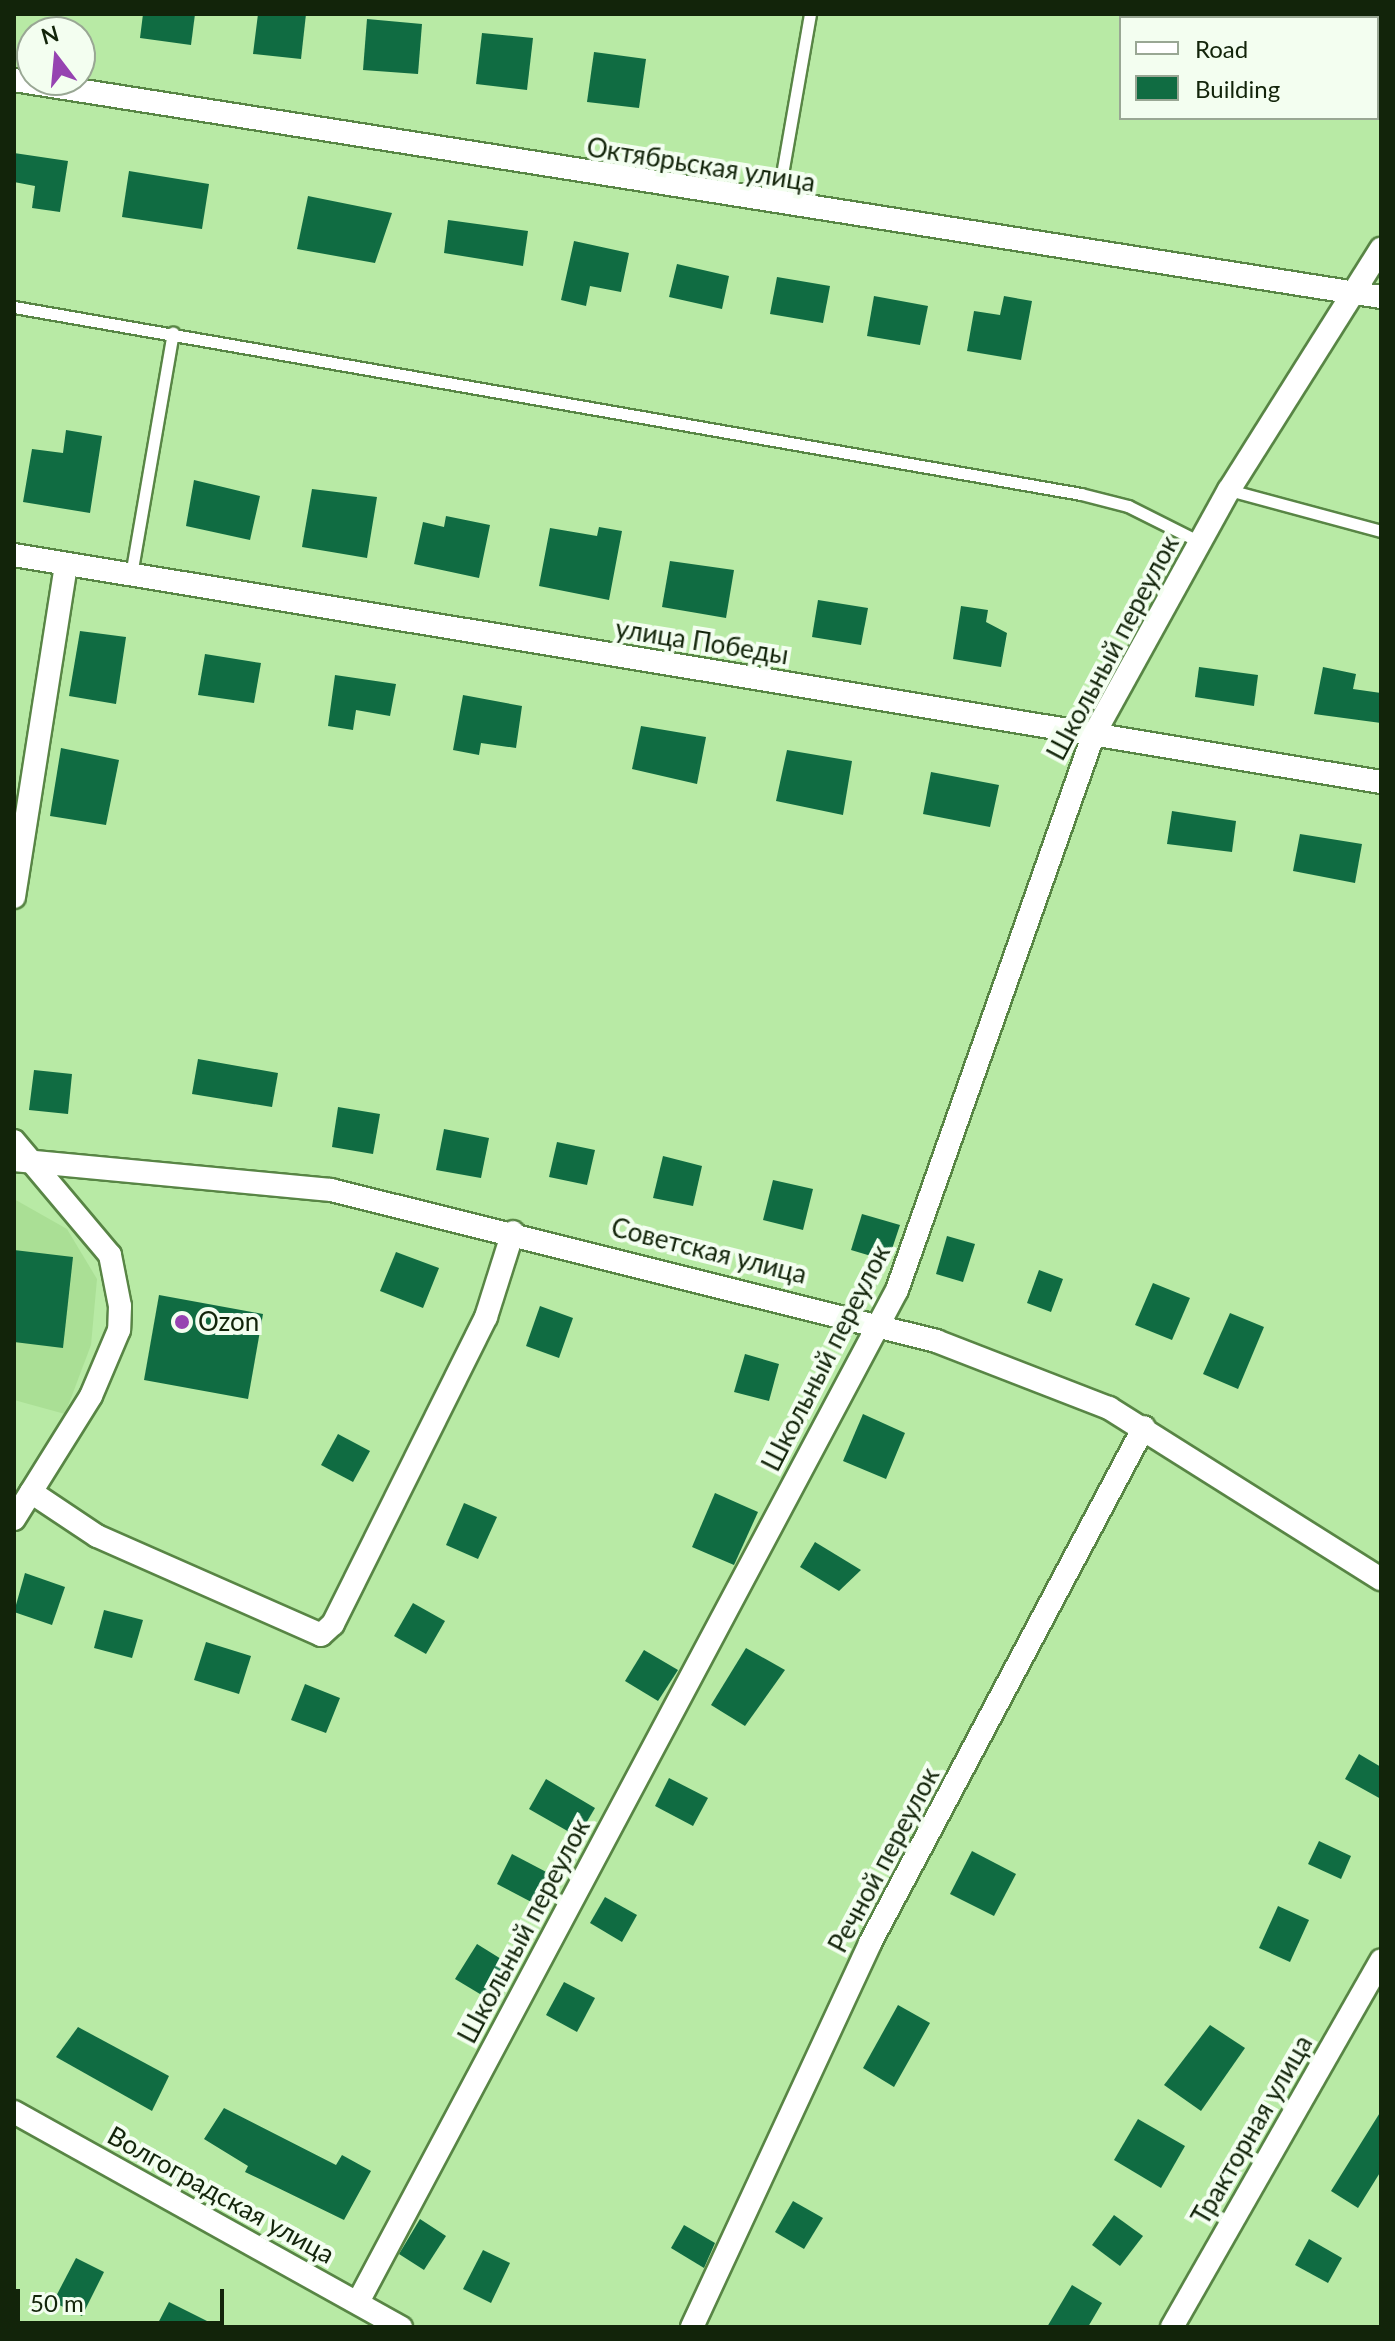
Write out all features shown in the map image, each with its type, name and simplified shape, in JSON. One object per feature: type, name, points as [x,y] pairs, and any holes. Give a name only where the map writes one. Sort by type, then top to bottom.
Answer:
[{"type":"street","name":"Октябрьская улица","points":[[14,80],[776,206],[1381,297]]},
{"type":"street","name":"Школьный переулок","points":[[358,2302],[910,1260],[1093,736],[1229,490],[1381,249]]},
{"type":"street","name":"улица Победы","points":[[14,555],[1381,782]]},
{"type":"street","points":[[14,897],[66,564]]},
{"type":"street","points":[[14,1141],[24,1160],[110,1255],[120,1306],[107,1365],[14,1519]]},
{"type":"street","name":"Советская улица","points":[[24,1160],[276,1179],[513,1232],[879,1323],[1144,1427],[1381,1579]]},
{"type":"street","points":[[31,1492],[97,1536],[321,1635],[486,1317],[513,1232]]},
{"type":"street","name":"Речной переулок","points":[[692,2327],[870,1943],[1144,1427]]},
{"type":"street","name":"Тракторная улица","points":[[1172,2327],[1381,1960]]},
{"type":"street","name":"Волгоградская улица","points":[[14,2112],[401,2327]]},
{"type":"lane","points":[[776,206],[810,14]]},
{"type":"lane","points":[[14,307],[1081,494],[1128,506],[1200,542]]},
{"type":"lane","points":[[131,575],[173,333]]},
{"type":"lane","points":[[1229,490],[1381,531]]},
{"type":"shaded area","points":[[14,1199],[67,1229],[97,1279],[91,1345],[65,1414],[14,1400]]},
{"type":"building","points":[[143,14],[195,14],[191,45],[140,38]]},
{"type":"building","points":[[258,14],[306,14],[301,59],[253,54]]},
{"type":"building","points":[[367,19],[422,24],[418,74],[363,70]]},
{"type":"building","points":[[482,33],[533,38],[527,90],[476,84]]},
{"type":"building","points":[[594,52],[646,59],[639,108],[587,102]]},
{"type":"building","points":[[14,153],[68,161],[60,212],[32,208],[35,186],[14,182]]},
{"type":"building","points":[[129,171],[209,184],[202,229],[122,217]]},
{"type":"building","points":[[308,196],[392,213],[375,263],[297,249]]},
{"type":"building","points":[[448,220],[528,231],[523,266],[444,253]]},
{"type":"building","points":[[574,241],[629,253],[621,292],[590,286],[586,306],[561,300]]},
{"type":"building","points":[[677,264],[729,276],[722,309],[669,297]]},
{"type":"building","points":[[777,277],[830,286],[823,323],[770,314]]},
{"type":"building","points":[[874,296],[928,306],[920,345],[867,336]]},
{"type":"building","points":[[1004,296],[1032,301],[1021,360],[967,351],[974,311],[1000,315]]},
{"type":"building","points":[[66,430],[102,436],[90,513],[23,502],[32,449],[63,453]]},
{"type":"building","points":[[194,480],[260,496],[250,540],[186,526]]},
{"type":"building","points":[[312,489],[377,497],[367,558],[302,547]]},
{"type":"building","points":[[446,516],[490,525],[479,578],[414,564],[423,522],[444,527]]},
{"type":"building","points":[[599,527],[622,531],[609,600],[539,586],[550,528],[597,536]]},
{"type":"building","points":[[670,561],[734,570],[726,618],[662,607]]},
{"type":"building","points":[[818,600],[868,608],[861,645],[812,637]]},
{"type":"building","points":[[961,606],[988,610],[986,622],[1007,633],[1001,667],[953,659]]},
{"type":"building","points":[[80,631],[126,637],[116,704],[69,696]]},
{"type":"building","points":[[205,654],[261,663],[254,703],[198,695]]},
{"type":"building","points":[[1199,667],[1258,675],[1254,706],[1195,697]]},
{"type":"building","points":[[1323,667],[1356,674],[1353,689],[1381,693],[1381,723],[1314,714]]},
{"type":"building","points":[[335,675],[396,684],[390,716],[356,710],[353,730],[328,726]]},
{"type":"building","points":[[463,695],[522,706],[516,748],[481,743],[479,755],[453,750]]},
{"type":"building","points":[[641,726],[706,737],[697,784],[632,769]]},
{"type":"building","points":[[61,748],[119,760],[106,825],[50,816]]},
{"type":"building","points":[[787,750],[852,761],[843,815],[776,801]]},
{"type":"building","points":[[931,772],[999,785],[990,827],[923,814]]},
{"type":"building","points":[[1172,811],[1236,821],[1232,852],[1167,844]]},
{"type":"building","points":[[1300,834],[1362,844],[1355,883],[1293,871]]},
{"type":"building","points":[[198,1059],[278,1073],[272,1107],[192,1094]]},
{"type":"building","points":[[34,1070],[72,1074],[68,1114],[29,1110]]},
{"type":"building","points":[[338,1107],[380,1114],[373,1154],[332,1147]]},
{"type":"building","points":[[444,1129],[489,1138],[481,1178],[436,1170]]},
{"type":"building","points":[[557,1142],[595,1150],[587,1185],[549,1177]]},
{"type":"building","points":[[663,1156],[702,1166],[693,1206],[653,1198]]},
{"type":"building","points":[[773,1180],[813,1189],[803,1230],[763,1220]]},
{"type":"building","points":[[862,1214],[900,1225],[888,1261],[851,1250]]},
{"type":"building","points":[[947,1236],[975,1244],[963,1282],[936,1274]]},
{"type":"building","points":[[14,1250],[73,1257],[63,1348],[14,1342]]},
{"type":"building","points":[[396,1252],[439,1268],[423,1308],[380,1291]]},
{"type":"building","points":[[1039,1270],[1063,1279],[1051,1312],[1027,1303]]},
{"type":"building","points":[[1153,1283],[1190,1298],[1172,1340],[1135,1325]]},
{"type":"building","points":[[159,1295],[263,1314],[248,1399],[144,1380]]},
{"type":"building","points":[[540,1306],[573,1318],[559,1358],[526,1346]]},
{"type":"building","points":[[1230,1313],[1264,1327],[1238,1389],[1203,1374]]},
{"type":"building","points":[[745,1354],[779,1364],[769,1401],[734,1392]]},
{"type":"building","points":[[863,1414],[905,1433],[886,1479],[843,1461]]},
{"type":"building","points":[[338,1434],[370,1451],[353,1482],[321,1465]]},
{"type":"building","points":[[715,1493],[758,1512],[734,1565],[692,1547]]},
{"type":"building","points":[[464,1503],[497,1517],[478,1559],[446,1545]]},
{"type":"building","points":[[815,1542],[861,1570],[839,1591],[800,1567]]},
{"type":"building","points":[[25,1573],[65,1587],[52,1625],[14,1612]]},
{"type":"building","points":[[413,1603],[445,1621],[426,1654],[394,1636]]},
{"type":"building","points":[[104,1610],[143,1620],[132,1658],[94,1648]]},
{"type":"building","points":[[206,1642],[251,1656],[239,1694],[194,1680]]},
{"type":"building","points":[[746,1648],[785,1670],[745,1726],[711,1705]]},
{"type":"building","points":[[644,1650],[678,1670],[658,1701],[625,1681]]},
{"type":"building","points":[[305,1684],[340,1698],[326,1733],[291,1720]]},
{"type":"building","points":[[1359,1754],[1381,1767],[1381,1799],[1345,1779]]},
{"type":"building","points":[[669,1778],[708,1798],[693,1826],[655,1806]]},
{"type":"building","points":[[546,1779],[595,1808],[578,1837],[529,1809]]},
{"type":"building","points":[[1319,1841],[1351,1856],[1341,1879],[1308,1864]]},
{"type":"building","points":[[972,1851],[1016,1874],[994,1916],[950,1894]]},
{"type":"building","points":[[512,1854],[552,1875],[537,1905],[497,1884]]},
{"type":"building","points":[[605,1897],[637,1915],[622,1942],[590,1923]]},
{"type":"building","points":[[1278,1906],[1309,1920],[1290,1962],[1259,1948]]},
{"type":"building","points":[[477,1944],[511,1965],[490,2000],[455,1979]]},
{"type":"building","points":[[564,1982],[595,1998],[577,2032],[546,2015]]},
{"type":"building","points":[[898,2005],[930,2023],[894,2087],[863,2068]]},
{"type":"building","points":[[1210,2025],[1245,2048],[1201,2111],[1164,2085]]},
{"type":"building","points":[[78,2027],[169,2076],[152,2111],[56,2057]]},
{"type":"building","points":[[224,2108],[336,2165],[342,2155],[371,2171],[344,2220],[245,2172],[248,2166],[204,2139]]},
{"type":"building","points":[[1381,2111],[1381,2171],[1358,2208],[1331,2191]]},
{"type":"building","points":[[1138,2119],[1185,2146],[1161,2188],[1114,2160]]},
{"type":"building","points":[[793,2201],[823,2218],[804,2249],[775,2232]]},
{"type":"building","points":[[1114,2215],[1143,2236],[1120,2266],[1092,2245]]},
{"type":"building","points":[[420,2219],[446,2236],[424,2270],[399,2254]]},
{"type":"building","points":[[684,2225],[715,2243],[704,2268],[671,2248]]},
{"type":"building","points":[[1309,2239],[1342,2258],[1328,2283],[1295,2265]]},
{"type":"building","points":[[483,2250],[510,2263],[491,2303],[463,2289]]},
{"type":"building","points":[[76,2258],[104,2272],[82,2316],[53,2302]]},
{"type":"building","points":[[1072,2285],[1102,2303],[1088,2327],[1047,2327]]},
{"type":"building","points":[[169,2302],[219,2327],[156,2327]]},
{"type":"place","name":"Ozon","points":[[182,1322]]}]
